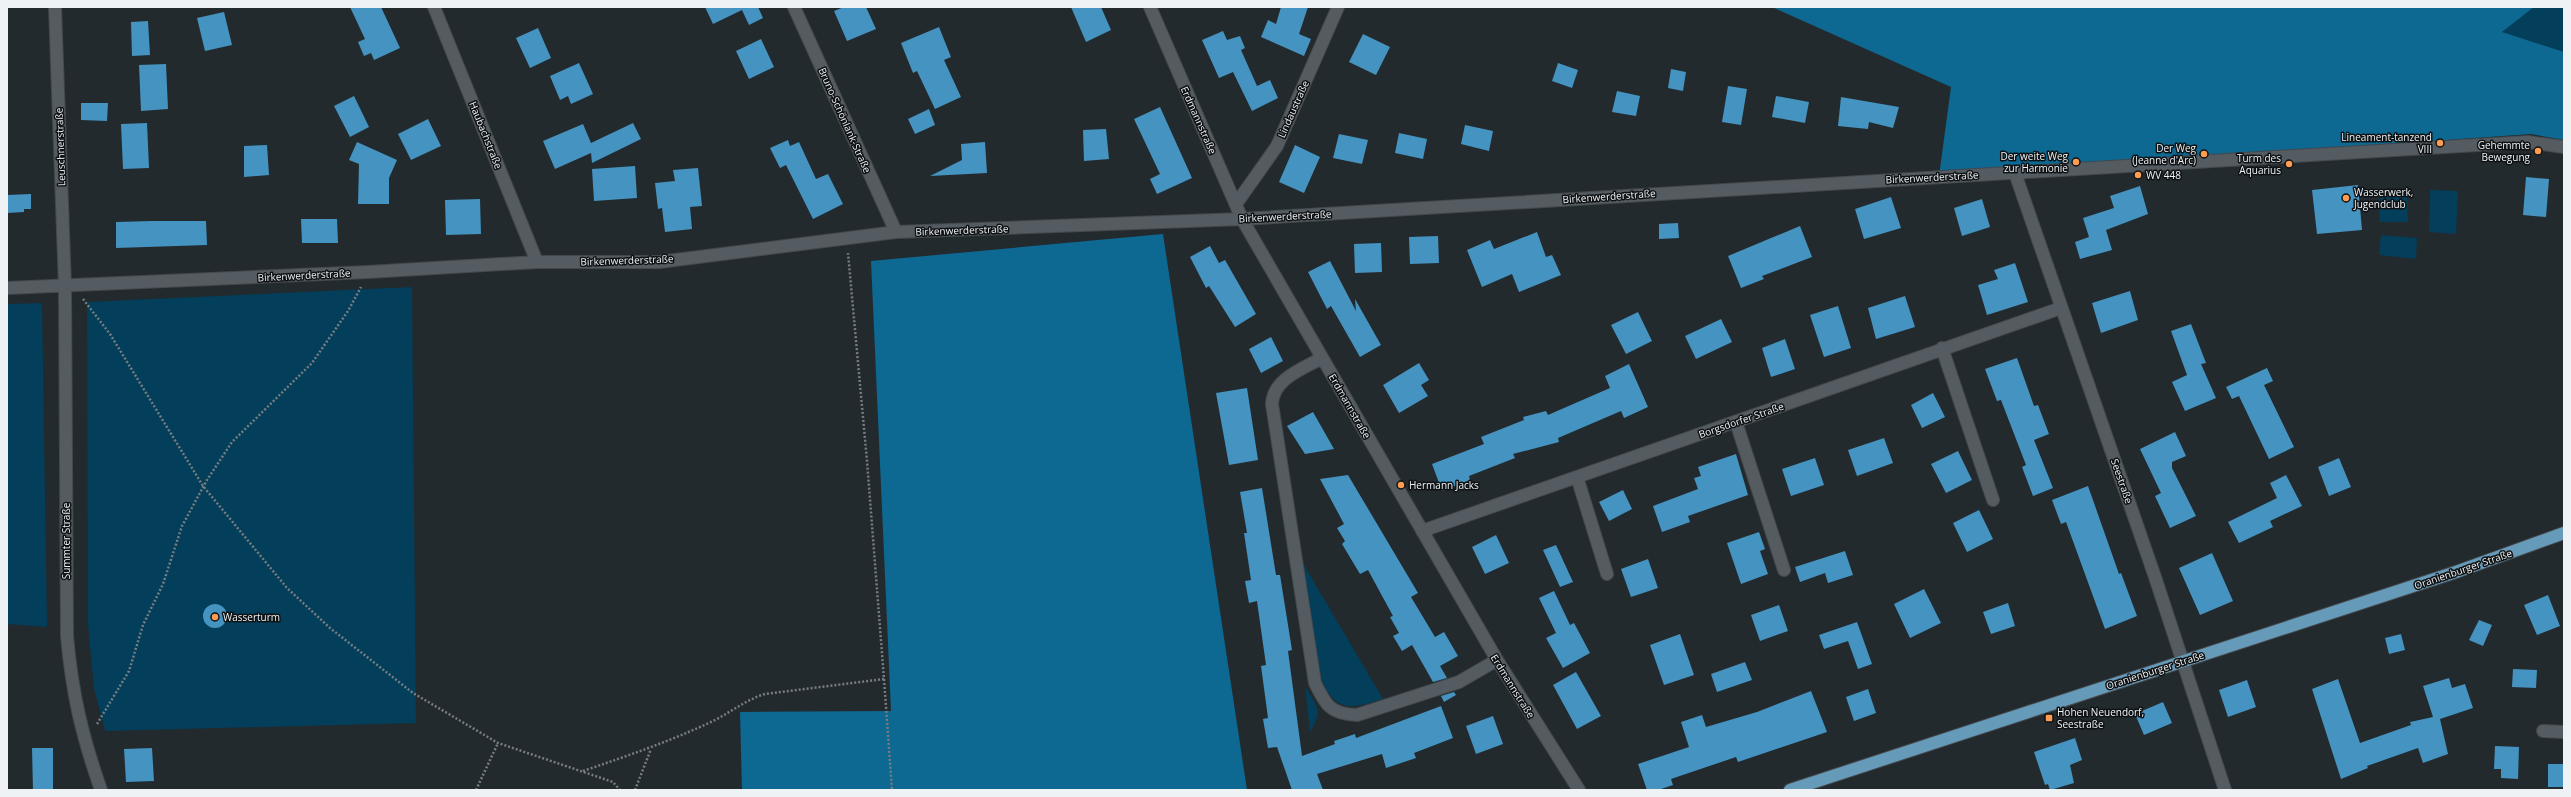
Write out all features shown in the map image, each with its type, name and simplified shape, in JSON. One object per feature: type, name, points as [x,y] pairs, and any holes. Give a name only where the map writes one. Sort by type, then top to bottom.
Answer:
[{"type":"main road","name":"Oranienburger Straße","points":[[1790,790],[2183,661],[2564,533]]},
{"type":"street","name":"Leuschnerstraße","points":[[56,7],[69,286]]},
{"type":"street","name":"Haubachstraße","points":[[434,7],[537,262]]},
{"type":"street","name":"Bruno-Schönlank-Straße","points":[[794,7],[896,232]]},
{"type":"street","name":"Erdmannstraße","points":[[1150,7],[1242,219],[1497,660],[1578,790]]},
{"type":"street","name":"Lindaustraße","points":[[1236,204],[1277,146],[1338,7]]},
{"type":"street","name":"Birkenwerderstraße","points":[[7,288],[368,272],[537,262],[659,262],[846,237],[896,232],[1242,219],[1939,176],[2015,173],[2528,142],[2564,147]]},
{"type":"street","name":"Seestraße","points":[[2015,173],[2060,308],[2183,661],[2225,790]]},
{"type":"street","name":"Summter Straße","points":[[69,286],[67,636],[72,688],[84,742],[101,790]]},
{"type":"street","name":"Borgsdorfer Straße","points":[[1422,532],[1942,348],[2060,308]]},
{"type":"street","points":[[1942,348],[1993,500]]},
{"type":"street","points":[[1322,358],[1279,384],[1272,394],[1272,404],[1315,683],[1321,696],[1328,707],[1340,714],[1357,715],[1459,682],[1497,660]]},
{"type":"street","points":[[1736,422],[1784,570]]},
{"type":"street","points":[[1576,477],[1607,574]]},
{"type":"street","points":[[2543,731],[2564,732]]},
{"type":"path","points":[[846,237],[867,461],[892,790]]},
{"type":"path","points":[[84,742],[129,671],[143,625],[163,584],[182,526],[203,486],[232,442],[312,363],[348,311],[368,272]]},
{"type":"path","points":[[69,286],[110,334],[203,486],[287,588],[330,628],[413,693],[498,743],[614,782],[620,790]]},
{"type":"path","points":[[582,771],[651,749],[714,721],[747,699],[765,694],[884,679]]},
{"type":"path","points":[[476,790],[498,743]]},
{"type":"path","points":[[635,790],[651,749]]},
{"type":"shaded area","points":[[1772,7],[2534,7],[2502,32],[2564,52],[2564,140],[2531,134],[1939,176],[1951,87]]},
{"type":"shaded area","points":[[2534,7],[2564,7],[2564,54],[2494,38]]},
{"type":"shaded area","points":[[2430,190],[2458,191],[2456,234],[2429,232]]},
{"type":"shaded area","points":[[2407,191],[2408,222],[2379,222],[2381,192]]},
{"type":"shaded area","points":[[1163,234],[1247,790],[742,790],[740,712],[891,711],[871,261]]},
{"type":"shaded area","points":[[2381,235],[2417,238],[2416,259],[2379,255]]},
{"type":"shaded area","points":[[412,287],[416,723],[105,731],[94,688],[88,624],[87,302]]},
{"type":"shaded area","points":[[42,303],[47,627],[7,624],[7,304]]},
{"type":"shaded area","points":[[1301,560],[1383,699],[1363,705],[1347,706],[1340,704],[1328,692],[1322,681]]},
{"type":"shaded area","points":[[1305,686],[1316,704],[1318,713],[1310,732]]},
{"type":"building","points":[[350,7],[381,7],[400,48],[374,60],[371,53],[364,56],[358,42],[365,39]]},
{"type":"building","points":[[705,7],[758,7],[763,18],[749,25],[742,10],[713,24]]},
{"type":"building","points":[[844,7],[866,7],[876,29],[847,41],[834,11]]},
{"type":"building","points":[[1071,7],[1101,7],[1111,30],[1086,42]]},
{"type":"building","points":[[1281,7],[1308,7],[1299,34],[1311,39],[1304,56],[1261,37],[1268,20],[1276,24]]},
{"type":"building","points":[[224,12],[232,45],[205,51],[197,18]]},
{"type":"building","points":[[148,21],[150,55],[132,56],[131,22]]},
{"type":"building","points":[[939,27],[951,57],[944,60],[961,97],[935,109],[917,71],[913,73],[901,43]]},
{"type":"building","points":[[538,28],[551,58],[530,68],[516,38]]},
{"type":"building","points":[[1223,31],[1227,40],[1240,36],[1245,48],[1241,50],[1257,86],[1270,80],[1278,98],[1252,111],[1233,72],[1219,78],[1202,40]]},
{"type":"building","points":[[1363,34],[1390,47],[1376,75],[1349,62]]},
{"type":"building","points":[[761,39],[774,67],[749,79],[736,51]]},
{"type":"building","points":[[579,63],[593,94],[571,104],[568,96],[560,100],[550,76]]},
{"type":"building","points":[[1558,63],[1578,70],[1572,88],[1552,81]]},
{"type":"building","points":[[166,64],[168,109],[141,111],[139,65]]},
{"type":"building","points":[[1671,69],[1686,72],[1683,91],[1668,88]]},
{"type":"building","points":[[1728,86],[1747,89],[1741,125],[1722,122]]},
{"type":"building","points":[[1617,91],[1640,96],[1636,116],[1612,112]]},
{"type":"building","points":[[354,96],[369,127],[350,137],[334,106]]},
{"type":"building","points":[[1776,96],[1809,102],[1805,123],[1772,117]]},
{"type":"building","points":[[1841,97],[1899,107],[1893,128],[1869,122],[1868,129],[1838,126]]},
{"type":"building","points":[[81,103],[108,103],[107,121],[81,120]]},
{"type":"building","points":[[1160,107],[1192,178],[1157,194],[1150,179],[1160,174],[1134,119]]},
{"type":"building","points":[[929,109],[935,125],[915,134],[908,119]]},
{"type":"building","points":[[428,119],[441,146],[411,160],[398,134]]},
{"type":"building","points":[[147,123],[149,168],[123,169],[121,124]]},
{"type":"building","points":[[633,123],[641,139],[592,163],[591,153],[555,169],[543,141],[583,124],[591,143]]},
{"type":"building","points":[[1465,125],[1493,131],[1489,151],[1461,144]]},
{"type":"building","points":[[1106,129],[1109,159],[1084,161],[1083,130]]},
{"type":"building","points":[[1399,133],[1427,139],[1423,159],[1395,153]]},
{"type":"building","points":[[1339,134],[1368,140],[1362,164],[1333,158]]},
{"type":"building","points":[[788,140],[790,146],[799,142],[816,179],[828,174],[843,204],[813,219],[786,165],[780,168],[770,148]]},
{"type":"building","points":[[357,142],[397,160],[389,178],[389,204],[358,204],[359,164],[349,160]]},
{"type":"building","points":[[985,142],[987,173],[930,176],[962,160],[961,144]]},
{"type":"building","points":[[267,145],[269,175],[244,177],[244,146]]},
{"type":"building","points":[[1295,145],[1320,157],[1304,193],[1279,182]]},
{"type":"building","points":[[635,166],[637,198],[594,201],[592,169]]},
{"type":"building","points":[[698,168],[702,206],[690,207],[692,229],[665,232],[662,208],[658,209],[655,183],[675,181],[673,170]]},
{"type":"building","points":[[2526,177],[2549,179],[2546,217],[2523,215]]},
{"type":"building","points":[[2358,185],[2362,230],[2317,234],[2312,190]]},
{"type":"building","points":[[2140,186],[2148,214],[2106,230],[2112,250],[2080,259],[2075,242],[2089,237],[2083,218],[2114,208],[2110,196]]},
{"type":"building","points":[[31,194],[31,209],[24,209],[24,212],[7,213],[7,195]]},
{"type":"building","points":[[1891,197],[1901,228],[1864,239],[1855,209]]},
{"type":"building","points":[[480,199],[481,234],[446,235],[445,200]]},
{"type":"building","points":[[1982,199],[1990,227],[1962,236],[1954,208]]},
{"type":"building","points":[[301,219],[337,219],[338,243],[302,243]]},
{"type":"building","points":[[206,221],[207,245],[116,248],[116,222]]},
{"type":"building","points":[[1678,223],[1679,238],[1659,239],[1659,224]]},
{"type":"building","points":[[1800,226],[1812,257],[1762,276],[1764,279],[1741,288],[1728,256]]},
{"type":"building","points":[[1537,232],[1546,257],[1552,255],[1561,275],[1519,292],[1512,274],[1482,287],[1467,250],[1490,240],[1494,249]]},
{"type":"building","points":[[1438,236],[1439,263],[1410,264],[1409,237]]},
{"type":"building","points":[[1381,243],[1382,272],[1355,273],[1354,244]]},
{"type":"building","points":[[1210,246],[1219,263],[1225,260],[1256,314],[1235,327],[1209,286],[1206,288],[1190,257]]},
{"type":"building","points":[[1330,261],[1356,311],[1355,299],[1381,345],[1360,357],[1331,306],[1327,309],[1308,272]]},
{"type":"building","points":[[2015,263],[2028,302],[1987,315],[1978,285],[1998,279],[1994,270]]},
{"type":"building","points":[[2130,291],[2138,320],[2101,333],[2092,303]]},
{"type":"building","points":[[1905,296],[1915,327],[1876,339],[1868,308]]},
{"type":"building","points":[[1838,306],[1851,348],[1824,357],[1810,315]]},
{"type":"building","points":[[1638,312],[1652,341],[1626,354],[1611,325]]},
{"type":"building","points":[[1721,319],[1732,342],[1696,359],[1685,336]]},
{"type":"building","points":[[2191,324],[2206,363],[2201,364],[2216,398],[2185,411],[2172,382],[2187,375],[2171,331]]},
{"type":"building","points":[[1271,337],[1283,361],[1261,373],[1249,349]]},
{"type":"building","points":[[1785,339],[1795,369],[1771,377],[1762,348]]},
{"type":"building","points":[[2017,358],[2034,406],[2038,405],[2049,434],[2034,440],[2053,488],[2033,496],[2022,467],[2026,465],[2001,400],[1997,401],[1985,369]]},
{"type":"building","points":[[1419,363],[1429,380],[1421,385],[1428,396],[1399,413],[1383,385]]},
{"type":"building","points":[[1629,364],[1648,407],[1624,418],[1621,411],[1558,438],[1559,442],[1513,454],[1515,458],[1469,476],[1470,480],[1442,491],[1432,464],[1484,444],[1481,437],[1524,420],[1523,417],[1546,411],[1548,415],[1610,388],[1605,376]]},
{"type":"building","points":[[2267,368],[2273,381],[2264,385],[2294,447],[2269,459],[2239,396],[2232,399],[2226,387]]},
{"type":"building","points":[[1247,388],[1258,460],[1229,465],[1216,393]]},
{"type":"building","points":[[1933,393],[1945,417],[1922,428],[1911,405]]},
{"type":"building","points":[[1313,412],[1334,449],[1305,454],[1287,426]]},
{"type":"building","points":[[2175,432],[2186,456],[2172,462],[2172,468],[2196,516],[2170,528],[2155,496],[2161,493],[2140,449]]},
{"type":"building","points":[[1884,438],[1893,463],[1857,476],[1848,450]]},
{"type":"building","points":[[1958,451],[1972,480],[1946,493],[1931,464]]},
{"type":"building","points":[[1736,454],[1748,495],[1688,516],[1690,522],[1662,532],[1653,506],[1698,489],[1694,478],[1701,476],[1698,467]]},
{"type":"building","points":[[1815,458],[1824,485],[1791,496],[1782,469]]},
{"type":"building","points":[[2339,458],[2351,487],[2329,496],[2318,467]]},
{"type":"building","points":[[1348,475],[1418,593],[1411,597],[1435,637],[1444,632],[1458,656],[1440,666],[1447,678],[1433,682],[1412,645],[1402,651],[1393,636],[1399,633],[1390,617],[1393,616],[1368,570],[1360,574],[1342,544],[1345,541],[1337,528],[1344,524],[1320,479]]},
{"type":"building","points":[[2286,475],[2302,506],[2270,521],[2273,527],[2239,543],[2228,522],[2277,498],[2270,483]]},
{"type":"building","points":[[2088,486],[2119,574],[2121,573],[2137,616],[2105,629],[2066,522],[2061,524],[2052,500]]},
{"type":"building","points":[[1262,488],[1276,575],[1280,575],[1292,650],[1288,651],[1302,756],[1335,744],[1334,741],[1355,734],[1356,738],[1441,706],[1453,738],[1414,753],[1416,758],[1386,768],[1382,754],[1317,774],[1323,790],[1292,790],[1277,747],[1268,748],[1263,719],[1268,718],[1261,666],[1266,665],[1257,601],[1249,603],[1245,581],[1251,580],[1244,533],[1247,533],[1240,492]]},
{"type":"building","points":[[1623,490],[1632,509],[1609,521],[1599,502]]},
{"type":"building","points":[[1979,510],[1993,539],[1967,552],[1953,523]]},
{"type":"building","points":[[1759,532],[1765,549],[1760,551],[1768,574],[1741,584],[1727,543]]},
{"type":"building","points":[[1496,535],[1509,563],[1485,574],[1472,547]]},
{"type":"building","points":[[1556,545],[1573,582],[1560,587],[1543,550]]},
{"type":"building","points":[[1845,551],[1853,575],[1828,583],[1825,573],[1800,582],[1795,567]]},
{"type":"building","points":[[2212,553],[2233,601],[2200,615],[2179,568]]},
{"type":"building","points":[[1648,559],[1658,588],[1631,597],[1621,569]]},
{"type":"building","points":[[1924,589],[1941,623],[1910,638],[1894,604]]},
{"type":"building","points":[[1554,591],[1570,625],[1574,623],[1590,653],[1563,668],[1546,638],[1556,633],[1539,598]]},
{"type":"building","points":[[2548,595],[2560,626],[2537,635],[2524,605]]},
{"type":"building","points":[[2008,603],[2015,626],[1991,634],[1983,612]]},
{"type":"building","name":"Wasserturm","points":[[215,604],[220,605],[226,611],[226,621],[220,627],[215,628],[210,627],[204,621],[203,616],[204,611],[210,605]]},
{"type":"building","points":[[1779,605],[1788,631],[1760,641],[1751,615]]},
{"type":"building","points":[[2479,620],[2492,625],[2483,646],[2469,640]]},
{"type":"building","points":[[1857,622],[1872,664],[1858,669],[1848,641],[1824,649],[1819,635]]},
{"type":"building","points":[[1680,634],[1694,675],[1664,685],[1650,645]]},
{"type":"building","points":[[2401,634],[2405,650],[2389,654],[2385,638]]},
{"type":"building","points":[[1745,662],[1752,680],[1717,692],[1711,674]]},
{"type":"building","points":[[2513,669],[2537,670],[2536,688],[2512,687]]},
{"type":"building","points":[[1576,672],[1601,716],[1577,729],[1553,685]]},
{"type":"building","points":[[2449,678],[2452,688],[2465,684],[2473,708],[2440,719],[2448,754],[2423,763],[2418,748],[2367,766],[2368,768],[2341,779],[2312,689],[2338,679],[2360,743],[2411,725],[2410,722],[2433,717],[2423,686]]},
{"type":"building","points":[[2247,680],[2256,707],[2228,717],[2219,690]]},
{"type":"building","points":[[1868,689],[1876,713],[1854,721],[1846,697]]},
{"type":"building","points":[[1811,691],[1827,732],[1738,762],[1736,757],[1671,779],[1673,785],[1658,790],[1647,790],[1638,764],[1689,747],[1681,722],[1702,715],[1706,727],[1757,712]]},
{"type":"building","points":[[1454,692],[1456,695],[1444,702],[1441,696]]},
{"type":"building","points":[[2163,702],[2172,723],[2144,735],[2135,714]]},
{"type":"building","points":[[1493,716],[1503,744],[1476,754],[1466,726]]},
{"type":"building","points":[[2075,738],[2082,760],[2070,765],[2074,783],[2050,790],[2048,784],[2045,785],[2034,752]]},
{"type":"building","points":[[2495,746],[2519,747],[2518,779],[2501,778],[2501,769],[2494,769]]},
{"type":"building","points":[[32,748],[53,748],[53,790],[33,790]]},
{"type":"building","points":[[152,748],[154,781],[126,782],[124,749]]},
{"type":"building","points":[[2548,764],[2564,764],[2564,787],[2548,787]]},
{"type":"place","name":"Lineament-tanzend VIII","points":[[2440,143]]},
{"type":"place","name":"Gehemmte Bewegung","points":[[2538,151]]},
{"type":"place","name":"Der Weg (Jeanne d'Arc)","points":[[2204,154]]},
{"type":"place","name":"Der weite Weg zur Harmonie","points":[[2076,162]]},
{"type":"place","name":"Turm des Aquarius","points":[[2289,164]]},
{"type":"place","name":"WV 448","points":[[2138,175]]},
{"type":"place","name":"Wasserwerk, Jugendclub","points":[[2346,198]]},
{"type":"place","name":"Hermann Jacks","points":[[1401,485]]},
{"type":"place","name":"Wasserturm","points":[[215,617]]},
{"type":"place","name":"Hohen Neuendorf, Seestraße","points":[[2049,718]]}]
